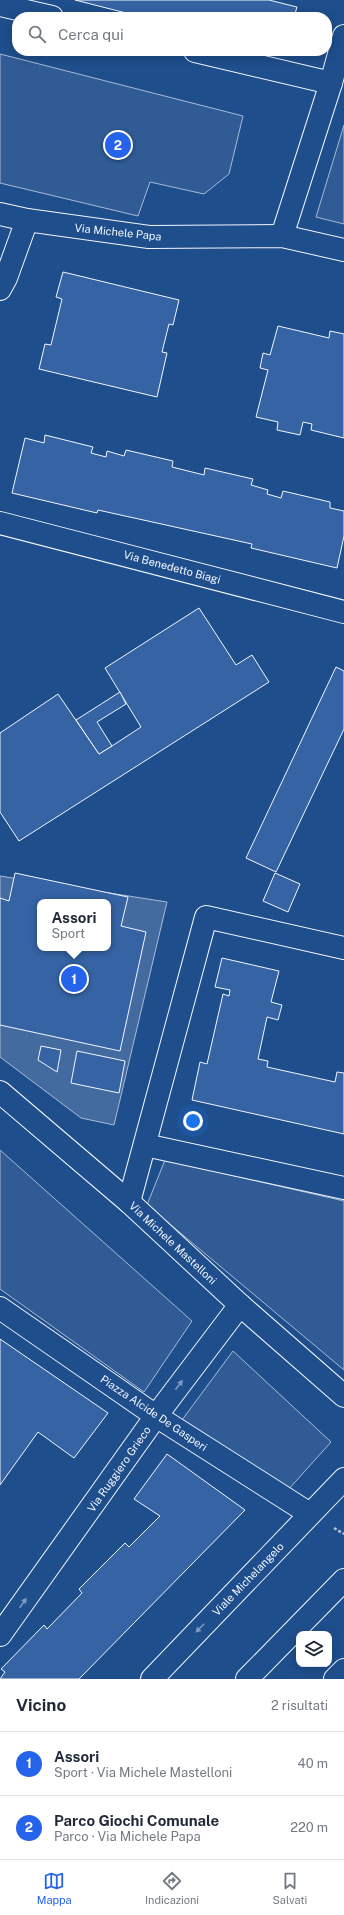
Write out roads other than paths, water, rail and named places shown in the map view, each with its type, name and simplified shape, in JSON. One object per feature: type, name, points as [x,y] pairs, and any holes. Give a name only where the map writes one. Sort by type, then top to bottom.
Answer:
[{"type":"street","points":[[0,5],[30,12]]},
{"type":"street","points":[[282,236],[331,83],[344,36]]},
{"type":"street","points":[[216,56],[331,83]]},
{"type":"street","name":"Via Michele Papa","points":[[0,214],[27,220],[149,237],[282,236],[344,250]]},
{"type":"street","points":[[0,289],[6,278],[27,220]]},
{"type":"street","name":"Via Benedetto Biagi","points":[[0,523],[344,612]]},
{"type":"street","points":[[129,1202],[206,917],[344,948]]},
{"type":"street","name":"Via Michele Mastelloni","points":[[0,1092],[129,1202],[240,1305],[344,1396]]},
{"type":"street","points":[[144,1146],[344,1188]]},
{"type":"street","name":"Via Ruggiero Grieco","points":[[0,1635],[156,1416],[240,1305]]},
{"type":"street","name":"Piazza Alcide De Gasperi","points":[[0,1308],[156,1416],[310,1514]]},
{"type":"street","name":"Viale Michelangelo","points":[[152,1679],[344,1479]]},
{"type":"street","points":[[247,1679],[344,1580]]},
{"type":"street","points":[[335,1679],[344,1670]]},
{"type":"place","name":"Parco Giochi Comunale","points":[[118,145]]},
{"type":"place","name":"Assori","points":[[74,979]]}]
